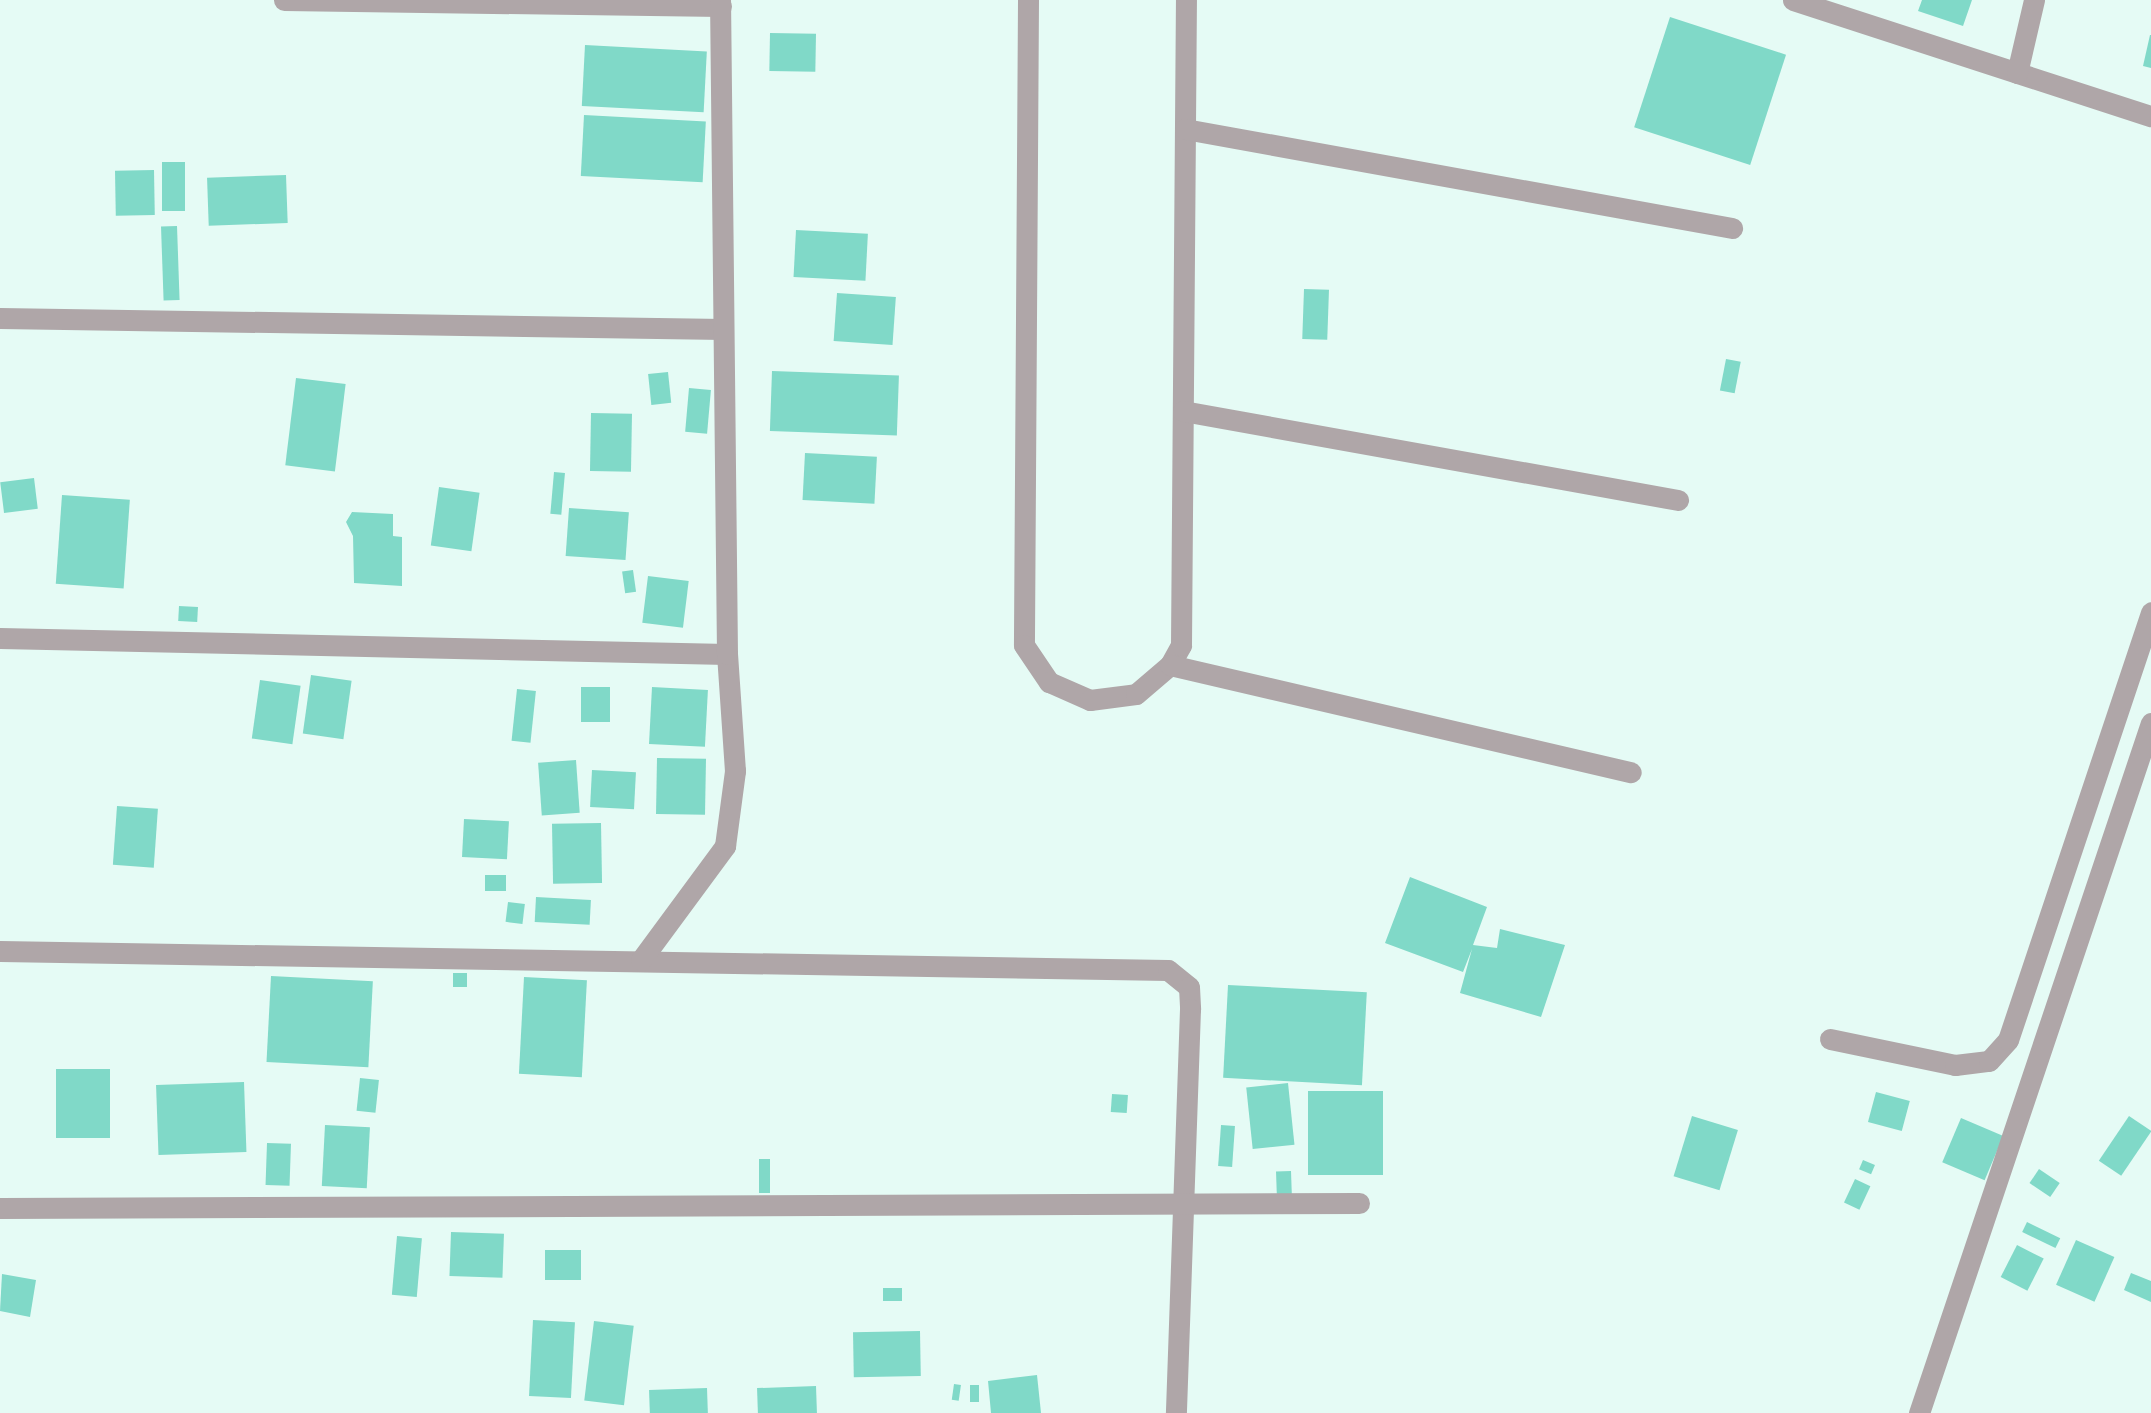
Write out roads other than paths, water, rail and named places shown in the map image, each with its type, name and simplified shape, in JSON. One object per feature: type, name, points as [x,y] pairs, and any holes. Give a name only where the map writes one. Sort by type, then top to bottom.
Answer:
[{"type":"street","points":[[284,0],[721,3],[727,654],[734,771],[725,846],[641,960]]},
{"type":"street","points":[[1028,0],[1024,645],[1049,682],[1090,700],[1136,694],[1170,665],[1181,645],[1186,0]]},
{"type":"street","points":[[1793,0],[2151,116]]},
{"type":"street","points":[[2017,73],[2034,0]]},
{"type":"street","points":[[1185,129],[1732,228]]},
{"type":"street","points":[[0,318],[723,329]]},
{"type":"street","points":[[1183,411],[1678,500]]},
{"type":"street","points":[[1829,1039],[1955,1065],[1989,1061],[2008,1040],[2142,662],[2151,612]]},
{"type":"street","points":[[0,638],[727,654]]},
{"type":"street","points":[[1170,665],[1631,772]]},
{"type":"street","points":[[1919,1413],[2151,723]]},
{"type":"street","points":[[0,951],[1168,971],[1189,988],[1186,1206],[1176,1413]]},
{"type":"street","points":[[0,1208],[1186,1206],[1359,1203]]}]
